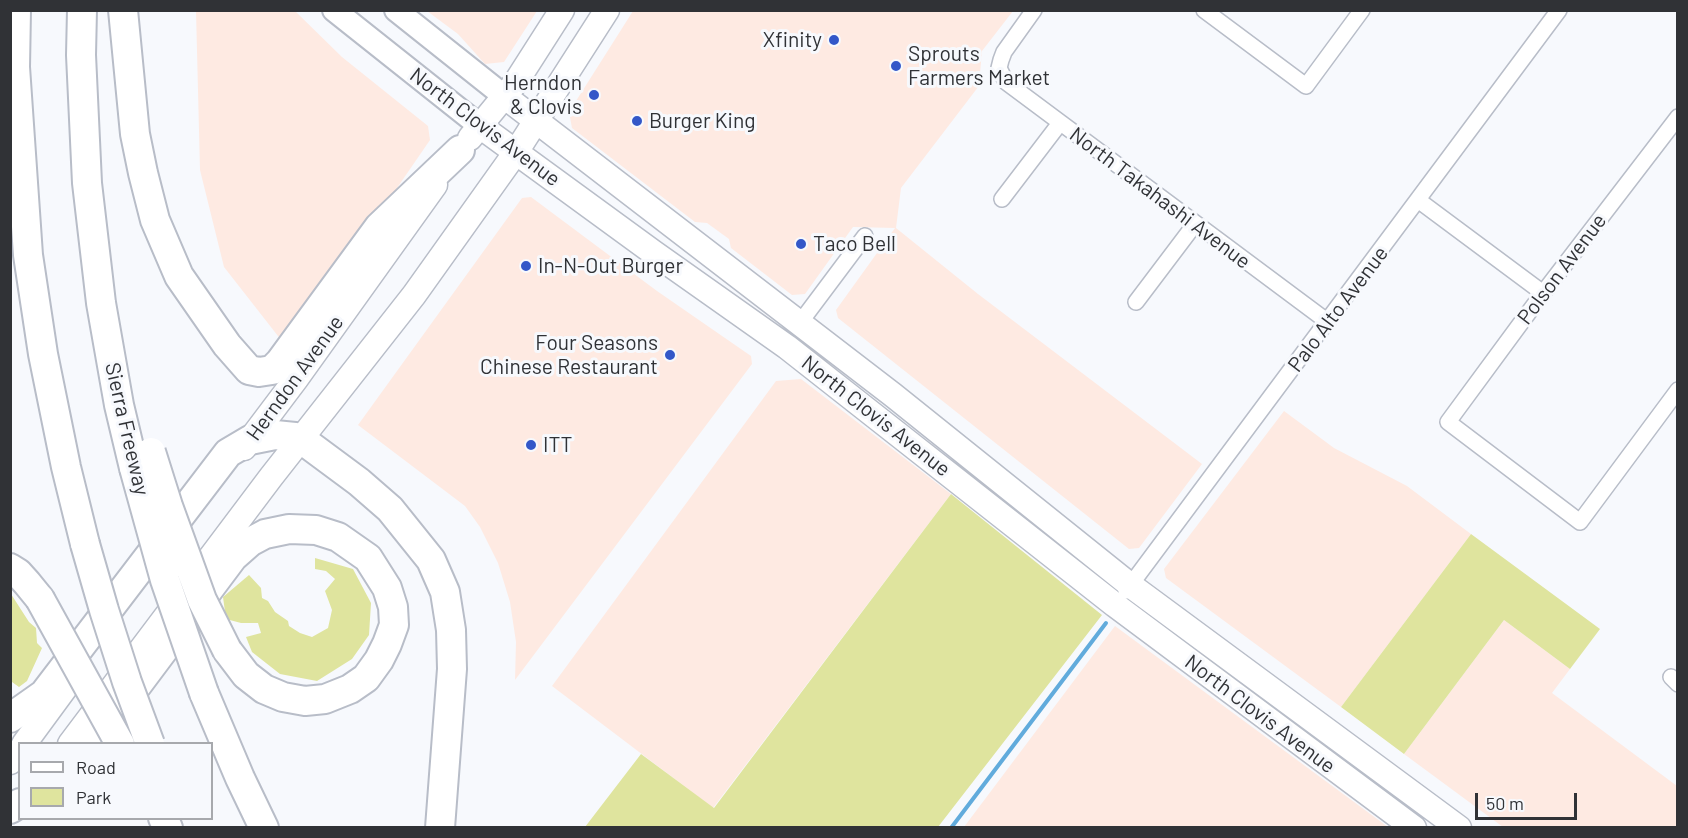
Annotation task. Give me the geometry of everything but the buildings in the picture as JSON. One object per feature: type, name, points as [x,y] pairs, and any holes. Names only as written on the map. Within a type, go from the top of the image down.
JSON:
[{"type":"highway","points":[[16,10],[15,67],[28,255],[43,354],[66,467],[85,544],[127,682],[149,742]]},
{"type":"highway","name":"Sierra Freeway","points":[[82,10],[81,55],[87,183],[102,313],[119,405],[143,460],[165,580],[204,693],[264,828]]},
{"type":"highway","points":[[123,10],[135,134],[155,220],[180,276],[227,345],[249,370],[259,372],[272,370],[280,362],[379,227],[460,150]]},
{"type":"highway","points":[[10,718],[44,694],[228,453],[250,440],[288,435],[301,439],[390,508],[431,560],[445,592],[451,630],[452,669],[440,828]]},
{"type":"highway","points":[[94,742],[202,598],[233,557],[250,542],[264,534],[289,529],[316,530],[338,537],[368,558],[387,588],[393,607],[394,625],[379,660],[366,678],[350,688],[325,699],[305,701],[283,697],[264,689],[246,675],[217,632],[202,598],[195,582],[143,460]]},
{"type":"highway","points":[[10,568],[18,573],[40,599],[119,742]]},
{"type":"main road","name":"North Clovis Avenue","points":[[334,10],[480,126],[787,347],[1115,605],[1413,828]]},
{"type":"main road","name":"North Clovis Avenue","points":[[396,10],[535,122],[893,395],[1130,585],[1459,828]]},
{"type":"main road","name":"Herndon Avenue","points":[[25,742],[296,380],[460,150],[516,82],[562,10]]},
{"type":"main road","name":"Herndon Avenue","points":[[72,742],[301,439],[414,295],[516,152],[607,10]]},
{"type":"main road","points":[[654,253],[715,281],[788,330],[799,324]]},
{"type":"street","name":"North Takahashi Avenue","points":[[1034,10],[1004,52],[999,68],[1006,82],[1328,322]]},
{"type":"street","points":[[1204,10],[1306,86],[1362,10]]},
{"type":"street","name":"Palo Alto Avenue","points":[[1115,605],[1559,10]]},
{"type":"street","name":"Polson Avenue","points":[[1677,117],[1448,422],[1580,522],[1677,390]]},
{"type":"street","points":[[1002,199],[1060,123]]},
{"type":"street","points":[[1418,200],[1543,293]]},
{"type":"street","points":[[1136,302],[1195,224]]},
{"type":"street","points":[[799,324],[865,236]]},
{"type":"shaded area","points":[[196,11],[295,11],[342,57],[428,126],[430,140],[285,345],[224,267],[200,170]]},
{"type":"shaded area","points":[[427,11],[537,11],[504,62],[485,64],[458,34]]},
{"type":"shaded area","points":[[633,11],[1013,11],[982,51],[980,73],[985,78],[901,188],[896,228],[978,294],[1202,464],[1139,548],[1129,549],[838,318],[836,310],[895,228],[853,227],[805,294],[792,295],[731,248],[729,239],[707,223],[695,222],[572,128],[569,112]]},
{"type":"shaded area","points":[[531,197],[657,291],[751,356],[752,364],[515,680],[516,642],[510,602],[498,563],[480,527],[465,506],[358,425],[522,198]]},
{"type":"shaded area","points":[[801,379],[951,494],[713,808],[552,686],[776,381]]},
{"type":"shaded area","points":[[1284,411],[1334,448],[1407,486],[1471,534],[1341,707],[1166,578],[1164,569]]},
{"type":"shaded area","points":[[1504,620],[1570,669],[1552,693],[1677,786],[1677,827],[1503,827],[1404,754]]},
{"type":"shaded area","points":[[1115,626],[1388,827],[964,827]]},
{"type":"green space","points":[[951,494],[1102,615],[938,827],[585,827],[641,754],[714,808]]},
{"type":"green space","points":[[1471,534],[1600,629],[1570,669],[1504,620],[1404,754],[1341,707]]},
{"type":"green space","points":[[315,558],[353,569],[371,603],[369,635],[352,659],[317,681],[280,674],[252,652],[246,637],[261,633],[258,623],[241,623],[226,619],[223,597],[249,575],[261,588],[262,598],[268,601],[275,612],[288,621],[289,626],[312,637],[328,628],[332,610],[325,591],[335,579],[326,571],[315,569]]},
{"type":"green space","points":[[11,594],[29,622],[36,628],[37,643],[42,648],[27,681],[19,687],[12,682]]},
{"type":"waterway","points":[[951,828],[1106,623]]},
{"type":"place","name":"Xfinity","points":[[834,40]]},
{"type":"place","name":"Sprouts Farmers Market","points":[[896,66]]},
{"type":"place","name":"Herndon & Clovis","points":[[594,95]]},
{"type":"place","name":"Burger King","points":[[637,121]]},
{"type":"place","name":"Taco Bell","points":[[801,244]]},
{"type":"place","name":"In-N-Out Burger","points":[[526,266]]},
{"type":"place","name":"Four Seasons Chinese Restaurant","points":[[670,355]]},
{"type":"place","name":"ITT","points":[[531,445]]}]
